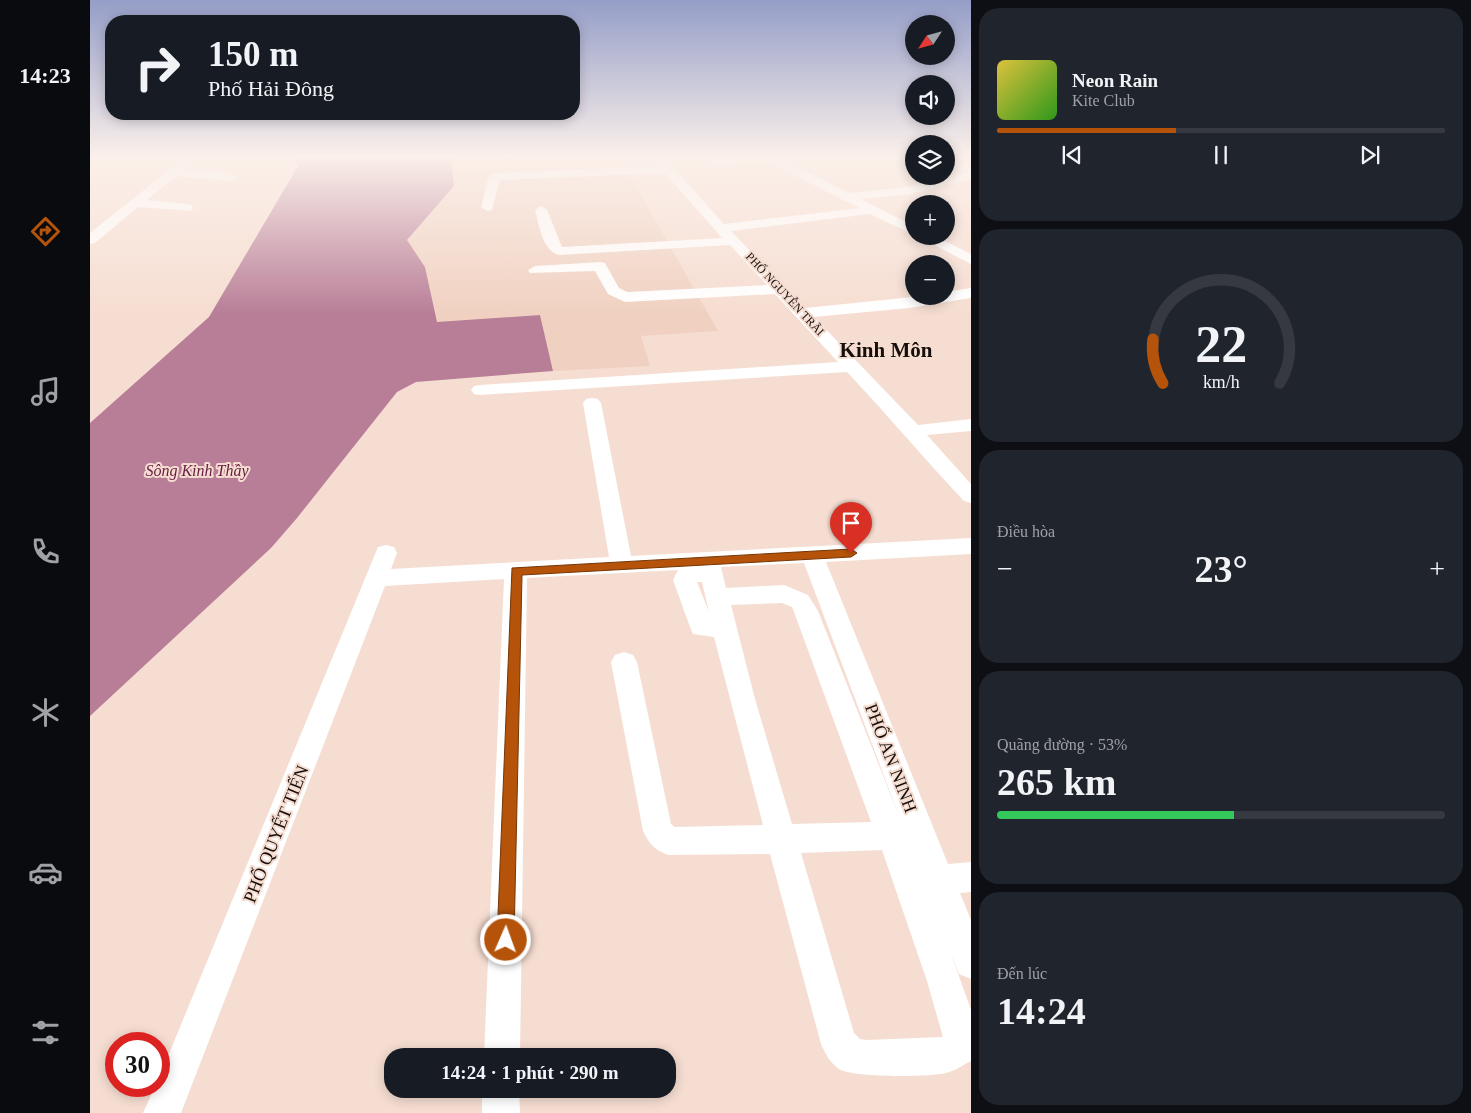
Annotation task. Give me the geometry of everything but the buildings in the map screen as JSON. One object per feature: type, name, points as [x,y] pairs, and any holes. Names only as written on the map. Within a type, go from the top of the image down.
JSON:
[{"type":"street","points":[[90,240],[127,210]]},
{"type":"street","points":[[541,210],[554,247],[559,251],[735,241]]},
{"type":"street","name":"PHỐ NGUYỄN TRÃI","points":[[706,210],[967,488]]},
{"type":"street","points":[[722,228],[870,210],[905,227]]},
{"type":"street","points":[[942,245],[971,260]]},
{"type":"street","points":[[535,270],[600,266],[613,290],[625,297],[780,289]]},
{"type":"street","points":[[804,313],[909,303],[971,293]]},
{"type":"street","points":[[480,390],[852,366]]},
{"type":"street","points":[[592,403],[622,566]]},
{"type":"street","points":[[914,431],[971,425]]},
{"type":"street","points":[[724,628],[702,627],[685,580],[687,575],[712,577],[812,555],[971,546]]},
{"type":"street","name":"PHỐ AN NINH","points":[[812,555],[907,836],[939,880],[971,962]]},
{"type":"street","name":"PHỐ QUYẾT TIẾN","points":[[162,1113],[186,1059],[382,566],[516,571]]},
{"type":"street","points":[[502,1048],[516,571],[622,566],[712,577],[784,594],[800,601],[806,610],[907,836],[932,943],[962,1035],[959,1048],[946,1055],[866,1058],[851,1056],[839,1044],[780,840],[712,577]]},
{"type":"street","points":[[624,662],[658,832],[668,841],[907,836]]},
{"type":"street","points":[[939,880],[971,877]]},
{"type":"street","points":[[500,1113],[501,1098]]},
{"type":"shaded area","points":[[433,210],[649,210],[718,331],[641,336],[650,366],[553,371],[540,315],[437,323],[425,267],[407,240]]},
{"type":"water","name":"Sông Kinh Thầy","points":[[272,210],[433,210],[407,240],[425,267],[437,322],[540,315],[553,371],[416,382],[397,392],[271,548],[90,716],[90,423],[209,317]]},
{"type":"district","name":"Kinh Môn","points":[[886,350]]},
{"type":"route","points":[[506,940],[516,571],[851,553]]}]
